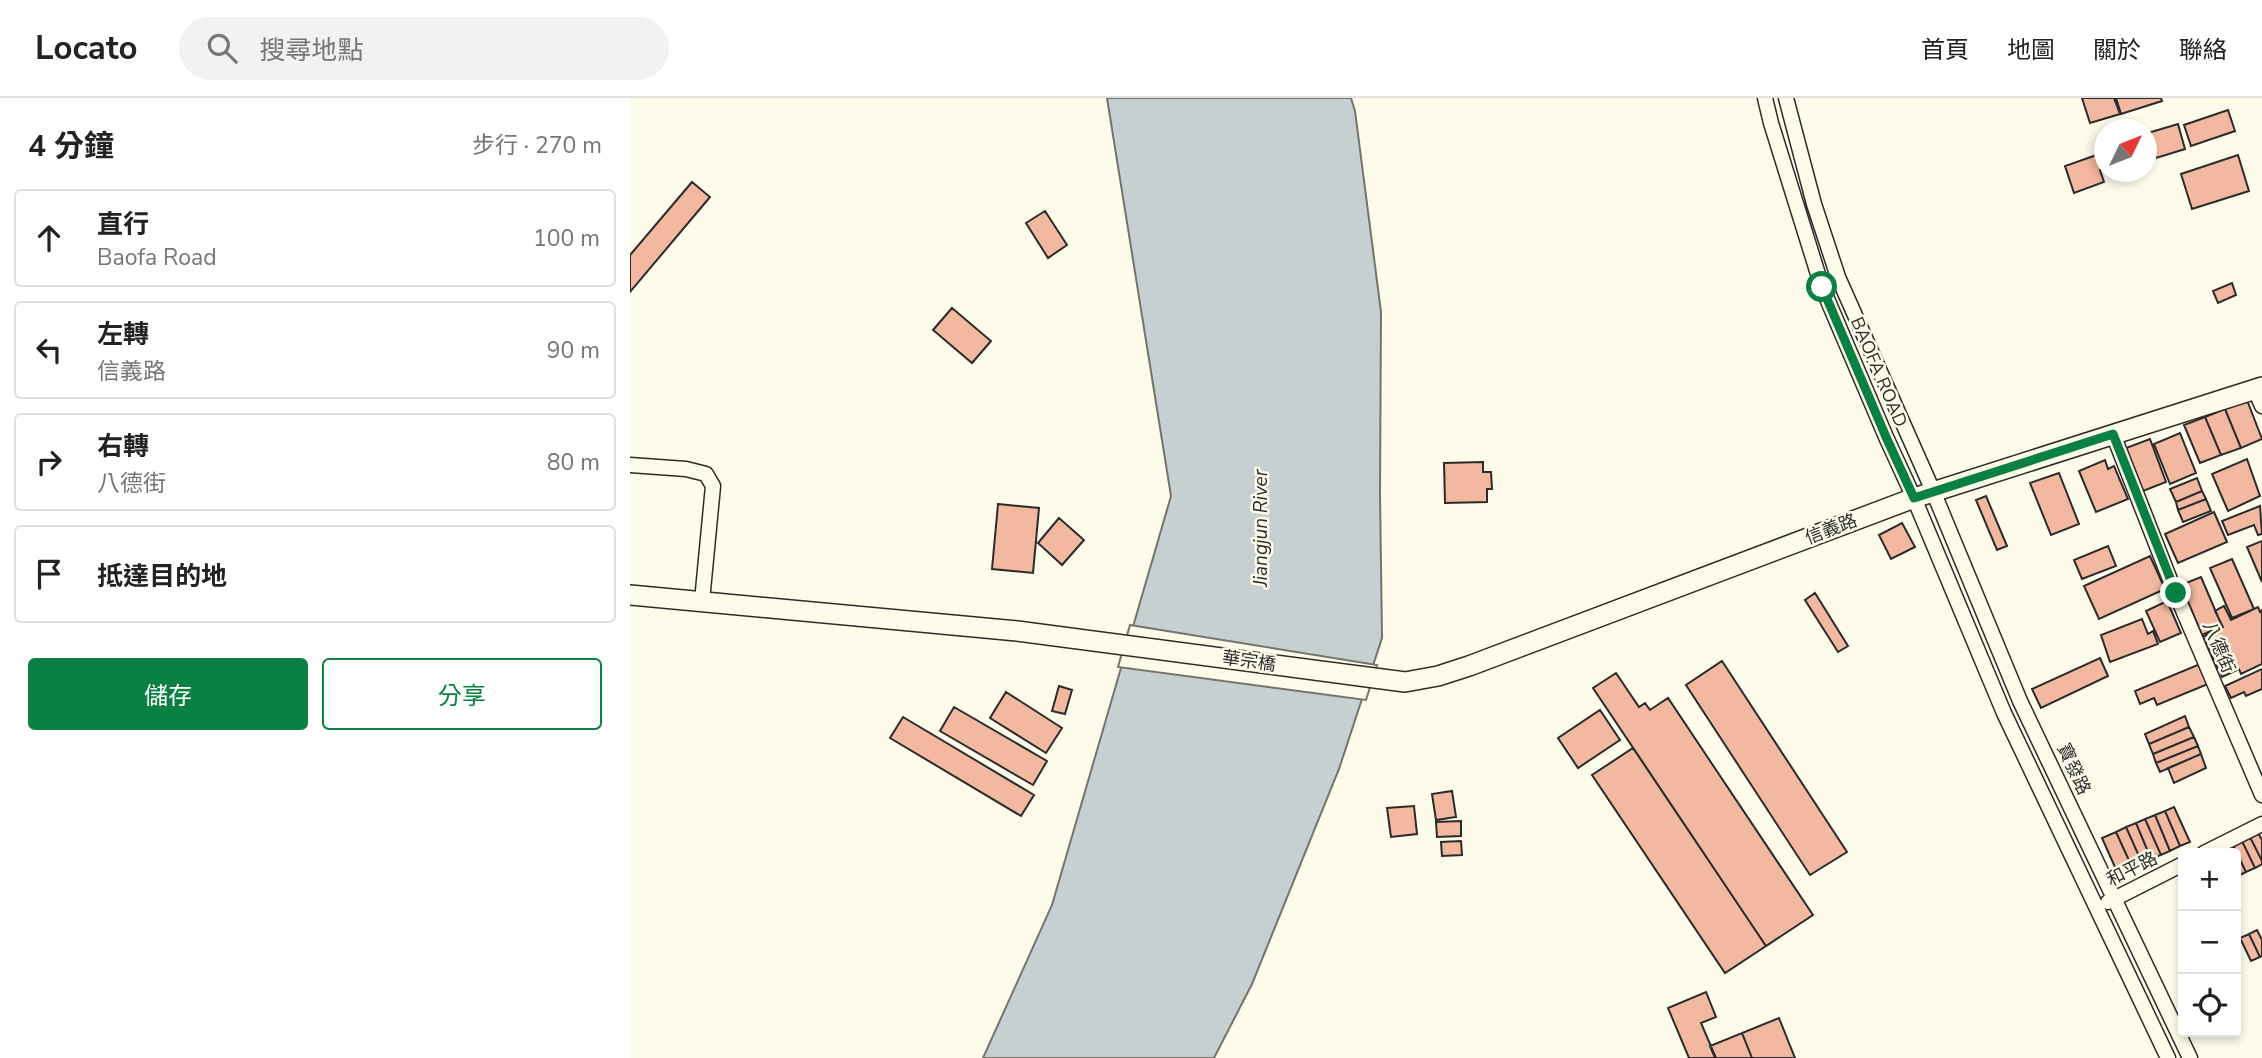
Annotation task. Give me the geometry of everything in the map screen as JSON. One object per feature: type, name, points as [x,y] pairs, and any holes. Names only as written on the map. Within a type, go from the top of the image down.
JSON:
[{"type":"street","name":"BAOFA ROAD","points":[[1765,98],[1770,123],[1822,287],[1914,498]]},
{"type":"street","name":"BAOFA ROAD","points":[[1786,98],[1814,204],[1839,277],[1933,491]]},
{"type":"street","name":"信義路","points":[[1405,682],[1438,676],[1469,666],[1933,491],[2113,434],[2260,394]]},
{"type":"street","name":"八德街","points":[[2113,434],[2171,582],[2262,795]]},
{"type":"street","points":[[630,465],[706,474],[713,486],[702,601]]},
{"type":"street","name":"寶發路","points":[[1933,491],[2020,701],[2190,1058]]},
{"type":"street","points":[[1914,498],[2004,713],[2168,1058]]},
{"type":"street","name":"華宗橋","points":[[630,595],[1093,640],[1405,682]]},
{"type":"street","points":[[2214,848],[2262,824]]},
{"type":"street","name":"和平路","points":[[2097,908],[2178,867]]},
{"type":"water","name":"Jiangjun River","points":[[1107,98],[1351,98],[1355,111],[1381,312],[1382,638],[1339,769],[1252,984],[1214,1058],[983,1058],[1052,905],[1171,496]]},
{"type":"pier","points":[[1130,625],[1377,665],[1366,700],[1118,667]]},
{"type":"building","points":[[2082,98],[2114,98],[2120,114],[2094,119],[2090,123]]},
{"type":"building","points":[[2116,98],[2161,98],[2162,101],[2121,114]]},
{"type":"building","points":[[2228,110],[2235,131],[2191,146],[2184,125]]},
{"type":"building","points":[[2178,124],[2185,149],[2157,158],[2157,130]]},
{"type":"building","points":[[2238,155],[2249,191],[2192,209],[2181,174]]},
{"type":"building","points":[[2094,156],[2094,182],[2104,182],[2074,193],[2065,166]]},
{"type":"building","points":[[692,182],[710,197],[630,292],[630,255]]},
{"type":"building","points":[[1045,211],[1067,245],[1048,258],[1026,223]]},
{"type":"building","points":[[2232,283],[2236,295],[2218,303],[2213,291]]},
{"type":"building","points":[[952,308],[991,341],[972,363],[933,330]]},
{"type":"building","points":[[2247,400],[2262,439],[2241,448],[2225,409]]},
{"type":"building","points":[[2225,409],[2241,448],[2221,455],[2205,417]]},
{"type":"building","points":[[2205,417],[2221,455],[2200,463],[2184,425]]},
{"type":"building","points":[[2180,433],[2196,473],[2170,484],[2154,444]]},
{"type":"building","points":[[2150,439],[2166,482],[2143,491],[2126,448]]},
{"type":"building","points":[[2247,459],[2260,496],[2228,511],[2212,474]]},
{"type":"building","points":[[2105,460],[2108,469],[2114,466],[2128,499],[2096,512],[2079,471]]},
{"type":"building","points":[[1483,462],[1483,472],[1491,472],[1492,489],[1487,489],[1487,502],[1445,503],[1444,463]]},
{"type":"building","points":[[2059,473],[2079,524],[2051,535],[2030,483]]},
{"type":"building","points":[[2197,478],[2202,491],[2176,502],[2170,489]]},
{"type":"building","points":[[2202,491],[2206,499],[2178,510],[2176,502]]},
{"type":"building","points":[[1986,496],[2007,546],[1997,550],[1976,500]]},
{"type":"building","points":[[2206,499],[2211,511],[2183,522],[2178,510]]},
{"type":"building","points":[[998,504],[1039,508],[1033,573],[992,569]]},
{"type":"building","points":[[2260,506],[2262,534],[2258,535],[2254,525],[2228,535],[2222,521]]},
{"type":"building","points":[[2214,512],[2227,542],[2178,563],[2165,534]]},
{"type":"building","points":[[1059,518],[1084,540],[1062,565],[1038,543]]},
{"type":"building","points":[[1902,523],[1915,547],[1891,559],[1879,535]]},
{"type":"building","points":[[2262,541],[2262,582],[2247,547]]},
{"type":"building","points":[[2108,546],[2116,566],[2082,579],[2074,560]]},
{"type":"building","points":[[2150,556],[2165,589],[2099,619],[2084,586]]},
{"type":"building","points":[[2232,559],[2254,609],[2232,618],[2210,568]]},
{"type":"building","points":[[2201,577],[2222,626],[2202,635],[2181,585]]},
{"type":"building","points":[[1815,593],[1848,646],[1838,652],[1805,600]]},
{"type":"building","points":[[2167,601],[2181,633],[2160,642],[2146,611]]},
{"type":"building","points":[[2224,606],[2231,620],[2258,607],[2260,612],[2262,610],[2262,664],[2241,674],[2239,669],[2222,677],[2203,637],[2223,627],[2215,611]]},
{"type":"building","points":[[2142,619],[2148,634],[2153,631],[2158,644],[2110,662],[2101,635]]},
{"type":"building","points":[[2100,658],[2108,676],[2041,708],[2032,689]]},
{"type":"building","points":[[1722,661],[1847,852],[1810,875],[1686,685]]},
{"type":"building","points":[[2200,664],[2208,684],[2157,705],[2154,698],[2140,704],[2135,691]]},
{"type":"building","points":[[2262,669],[2262,689],[2246,696],[2244,692],[2231,698],[2225,686]]},
{"type":"building","points":[[1616,673],[1639,707],[1645,703],[1650,710],[1668,698],[1813,915],[1766,946],[1593,688]]},
{"type":"building","points":[[1059,686],[1072,690],[1065,714],[1052,711]]},
{"type":"building","points":[[1006,692],[1062,728],[1046,753],[990,718]]},
{"type":"building","points":[[954,707],[1047,761],[1033,785],[940,731]]},
{"type":"building","points":[[1600,710],[1620,740],[1578,768],[1558,738]]},
{"type":"building","points":[[2185,716],[2189,727],[2149,744],[2145,734]]},
{"type":"building","points":[[903,717],[1034,795],[1021,816],[890,738]]},
{"type":"building","points":[[2189,727],[2194,737],[2153,754],[2149,744]]},
{"type":"building","points":[[2194,737],[2198,746],[2156,763],[2153,754]]},
{"type":"building","points":[[2198,746],[2201,754],[2160,772],[2156,763]]},
{"type":"building","points":[[1633,748],[1766,946],[1725,973],[1592,775]]},
{"type":"building","points":[[2201,754],[2206,768],[2174,783],[2168,768]]},
{"type":"building","points":[[1452,791],[1456,817],[1436,820],[1432,794]]},
{"type":"building","points":[[1414,806],[1417,834],[1391,837],[1387,808]]},
{"type":"building","points":[[2174,807],[2190,842],[2180,846],[2165,811]]},
{"type":"building","points":[[2165,811],[2180,846],[2170,851],[2155,815]]},
{"type":"building","points":[[2155,815],[2170,851],[2161,855],[2145,819]]},
{"type":"building","points":[[2145,819],[2161,855],[2151,859],[2136,823]]},
{"type":"building","points":[[1461,821],[1461,836],[1437,837],[1436,822]]},
{"type":"building","points":[[2136,823],[2151,859],[2142,863],[2126,827]]},
{"type":"building","points":[[2126,827],[2142,863],[2132,867],[2116,832]]},
{"type":"building","points":[[2257,831],[2262,840],[2262,861],[2249,835]]},
{"type":"building","points":[[2116,832],[2132,867],[2118,874],[2102,838]]},
{"type":"building","points":[[2249,835],[2262,861],[2262,864],[2255,868],[2241,839]]},
{"type":"building","points":[[2241,839],[2255,868],[2246,872],[2241,862],[2241,848],[2234,848],[2232,843]]},
{"type":"building","points":[[1461,841],[1462,855],[1442,856],[1441,842]]},
{"type":"building","points":[[2241,862],[2246,872],[2241,874]]},
{"type":"building","points":[[2257,930],[2262,940],[2260,957],[2249,934]]},
{"type":"building","points":[[2249,934],[2260,957],[2251,961],[2241,938]]},
{"type":"building","points":[[1706,992],[1716,1017],[1701,1023],[1716,1058],[1689,1058],[1668,1008]]},
{"type":"building","points":[[1779,1018],[1795,1058],[1752,1058],[1742,1033]]},
{"type":"building","points":[[1742,1033],[1752,1058],[1715,1058],[1710,1046]]},
{"type":"route","points":[[1822,287],[1914,498],[2113,434],[2176,593]]}]
